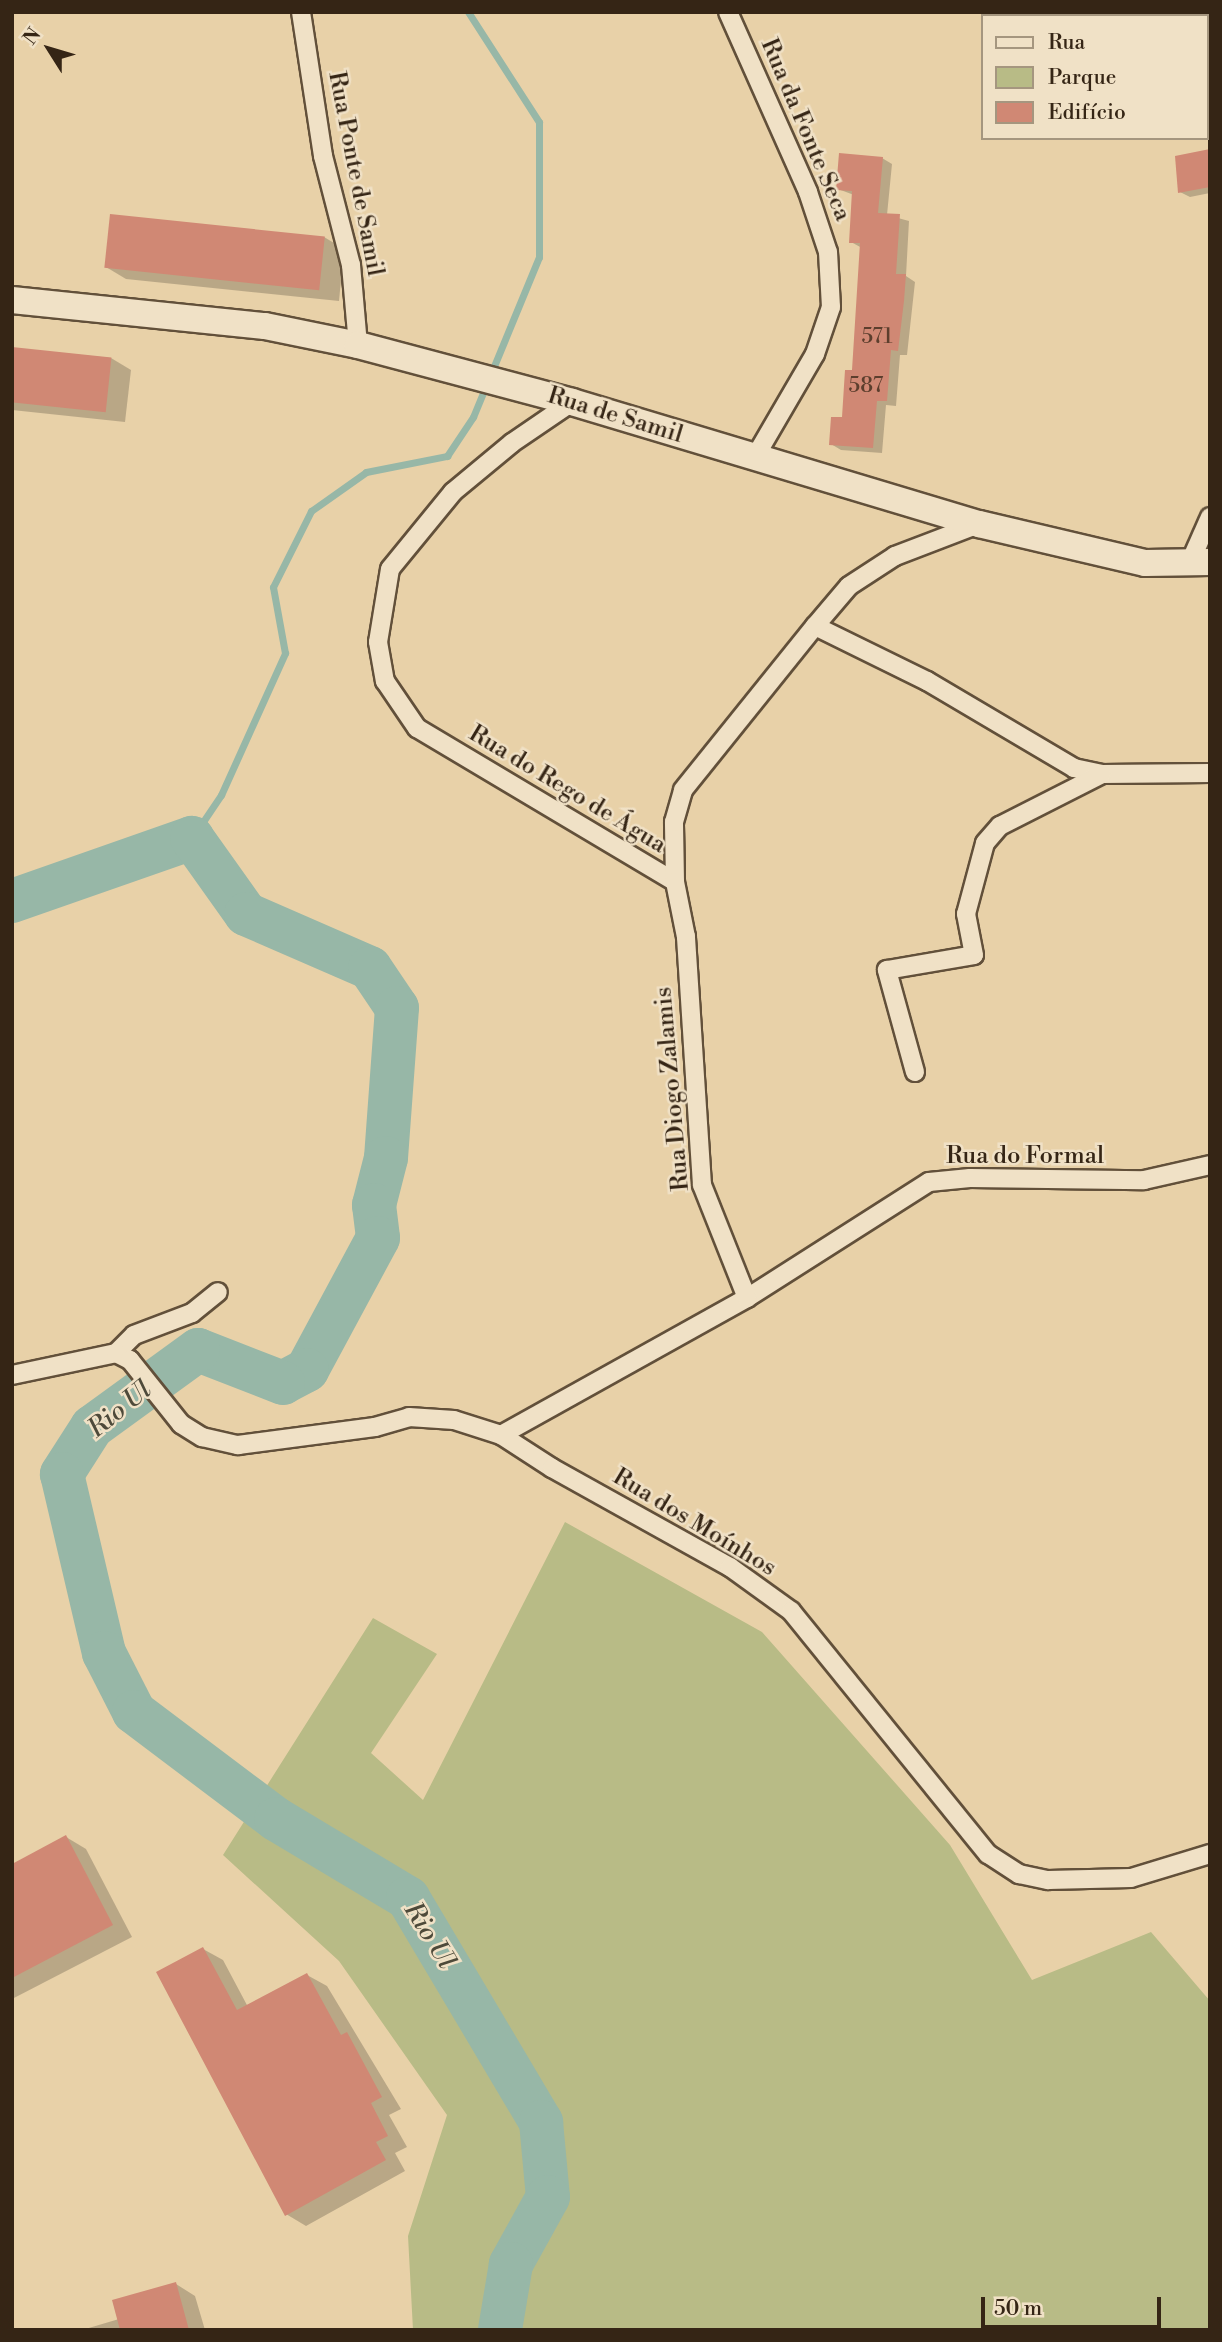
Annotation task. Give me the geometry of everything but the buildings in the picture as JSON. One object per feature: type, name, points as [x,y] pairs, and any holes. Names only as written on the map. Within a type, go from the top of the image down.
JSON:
[{"type":"street","name":"Rua Ponte de Samil","points":[[301,12],[323,156],[351,265],[358,345]]},
{"type":"street","name":"Rua da Fonte Seca","points":[[728,12],[808,191],[828,252],[830,279],[831,307],[815,354],[754,458]]},
{"type":"street","name":"Rua de Samil","points":[[12,300],[265,326],[358,345],[457,374],[572,401],[979,524],[1145,563],[1200,561]]},
{"type":"street","name":"Rua do Rego de Água","points":[[572,401],[512,443],[453,492],[390,569],[378,642],[385,681],[417,728],[675,881]]},
{"type":"street","points":[[1200,561],[1210,517]]},
{"type":"street","name":"Rua do Rego de Água","points":[[675,881],[674,821],[683,790],[849,586],[895,556],[979,524]]},
{"type":"street","points":[[815,626],[927,681],[1074,768],[1102,774],[1210,773]]},
{"type":"street","points":[[915,1072],[887,970],[974,955],[966,914],[985,843],[1000,826],[1102,774]]},
{"type":"street","name":"Rua Diogo Zalamis","points":[[675,881],[687,937],[702,1185],[747,1298]]},
{"type":"street","name":"Rua do Formal","points":[[747,1298],[929,1182],[970,1178],[1144,1180],[1210,1166]]},
{"type":"street","points":[[12,1375],[116,1353],[134,1335],[192,1313],[218,1292]]},
{"type":"street","points":[[502,1435],[747,1298]]},
{"type":"street","name":"Rua dos Moínhos","points":[[116,1353],[137,1370],[163,1406],[202,1437],[239,1445],[375,1427],[409,1417],[454,1420],[502,1435],[552,1468],[730,1567],[791,1611],[988,1854],[1019,1874],[1048,1880],[1131,1878],[1210,1854]]},
{"type":"green space","points":[[565,1522],[762,1632],[950,1845],[1032,1980],[1151,1932],[1210,2001],[1210,2330],[413,2330],[408,2236],[447,2115],[339,1961],[223,1855],[373,1618],[437,1654],[371,1753],[423,1800]]},
{"type":"waterway","points":[[192,838],[221,795],[285,653],[273,587],[311,511],[366,472],[447,456],[473,417],[539,257],[539,122],[468,12]]},
{"type":"waterway","name":"Rio Ul","points":[[12,901],[192,838],[246,914],[370,968],[397,1008],[386,1158],[374,1205],[378,1238],[307,1370],[283,1383],[198,1350],[92,1427],[62,1474],[104,1653],[134,1712],[276,1819],[408,1898],[541,2122],[548,2197],[511,2264],[500,2330]]}]
